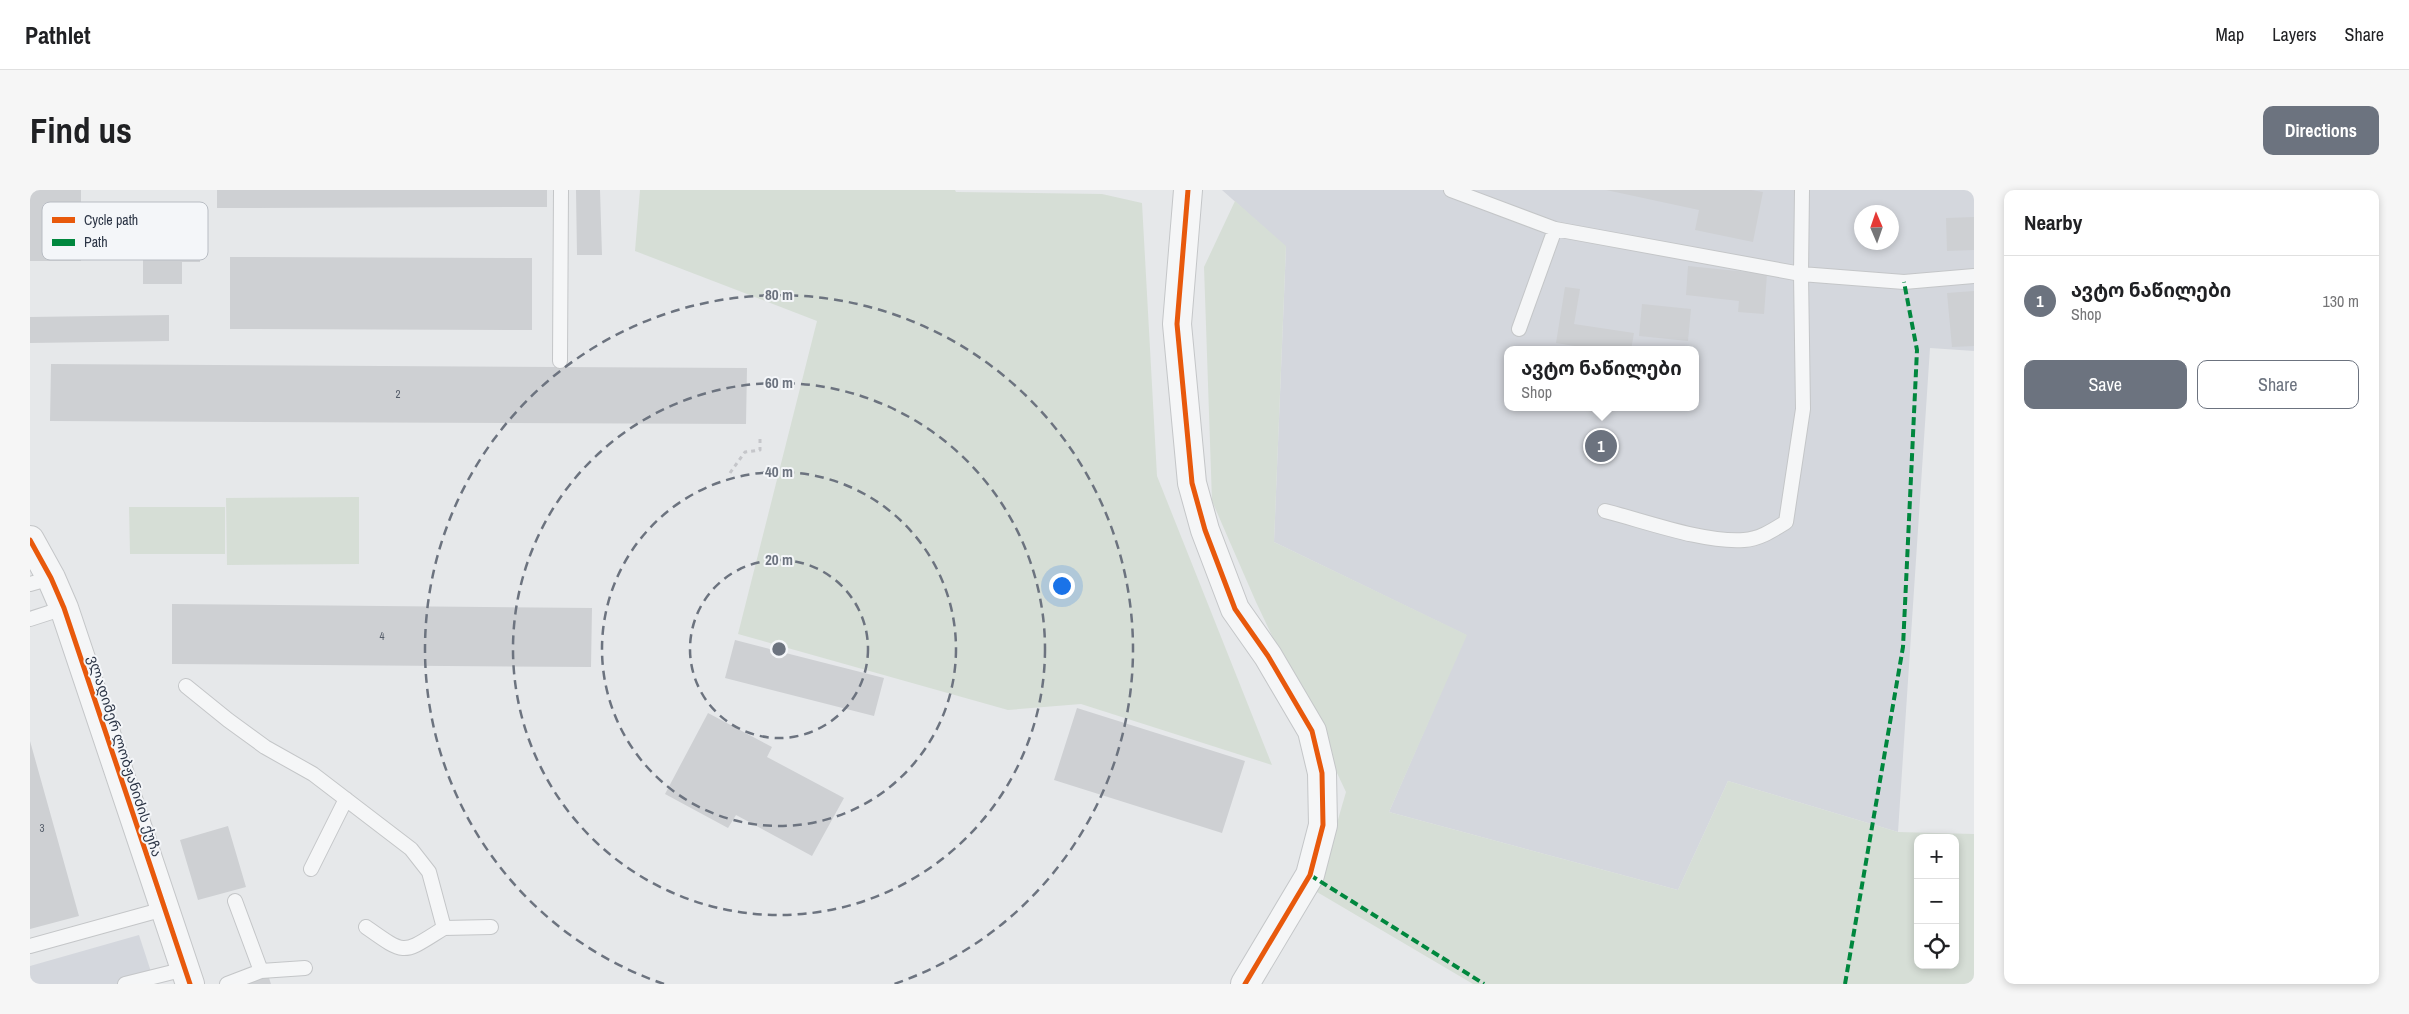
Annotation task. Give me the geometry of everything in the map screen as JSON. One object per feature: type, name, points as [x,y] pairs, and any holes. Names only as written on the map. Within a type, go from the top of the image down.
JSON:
[{"type":"street","points":[[1188,190],[1176,324],[1192,483],[1205,530],[1234,609],[1268,656],[1312,731],[1322,773],[1323,825],[1310,875],[1245,984]]},
{"type":"street","name":"ვლადიმერ ლობჟანიძის ქუჩა","points":[[30,540],[40,581],[64,608],[188,976]]},
{"type":"lane","points":[[560,361],[561,190]]},
{"type":"lane","points":[[1451,190],[1555,229],[1801,274],[1904,282],[1974,276]]},
{"type":"lane","points":[[1605,511],[1698,536],[1744,540],[1767,534],[1786,522],[1803,409],[1802,190]]},
{"type":"lane","points":[[1519,329],[1555,229]]},
{"type":"lane","points":[[30,619],[64,608]]},
{"type":"lane","points":[[186,686],[266,747],[313,774],[411,849],[429,872],[444,928]]},
{"type":"lane","points":[[311,869],[346,799]]},
{"type":"lane","points":[[235,901],[262,971]]},
{"type":"lane","points":[[30,946],[164,909]]},
{"type":"lane","points":[[366,927],[395,947],[403,949],[413,947],[444,928],[491,927]]},
{"type":"lane","points":[[227,984],[262,971],[304,968]]},
{"type":"lane","points":[[126,984],[188,976]]},
{"type":"path","points":[[730,473],[745,452],[760,450],[760,436]]},
{"type":"shaded area","points":[[640,190],[955,190],[956,192],[1102,194],[1142,203],[1157,476],[1272,765],[1081,704],[1008,710],[738,634],[817,321],[635,251]]},
{"type":"shaded area","points":[[1222,190],[1974,190],[1974,351],[1930,348],[1898,832],[1728,781],[1678,890],[1389,812],[1466,635],[1274,542],[1286,247]]},
{"type":"shaded area","points":[[1235,201],[1286,246],[1274,542],[1467,635],[1389,812],[1678,890],[1728,781],[1898,832],[1974,834],[1974,984],[1473,984],[1317,892],[1346,792],[1256,602],[1212,501],[1204,267]]},
{"type":"shaded area","points":[[359,497],[359,564],[227,565],[226,498]]},
{"type":"shaded area","points":[[129,507],[225,507],[225,554],[130,554]]},
{"type":"shaded area","points":[[139,935],[155,984],[30,984],[30,966]]},
{"type":"building","points":[[30,190],[81,190],[81,202],[42,202],[42,260],[81,261],[30,261]]},
{"type":"building","points":[[217,190],[547,190],[547,207],[217,208]]},
{"type":"building","points":[[576,190],[600,190],[602,255],[577,255]]},
{"type":"building","points":[[1606,190],[1751,190],[1763,192],[1753,242],[1695,230],[1699,210]]},
{"type":"building","points":[[1974,217],[1974,250],[1947,251],[1946,218]]},
{"type":"building","points":[[230,257],[532,258],[532,330],[230,329]]},
{"type":"building","points":[[143,260],[200,260],[200,262],[182,262],[182,284],[143,284]]},
{"type":"building","points":[[1688,266],[1767,274],[1764,314],[1738,312],[1739,301],[1686,295]]},
{"type":"building","points":[[1565,287],[1580,289],[1574,324],[1634,333],[1632,346],[1575,346],[1556,343]]},
{"type":"building","points":[[1974,291],[1974,346],[1952,347],[1947,293]]},
{"type":"building","points":[[1642,304],[1691,309],[1688,341],[1639,336]]},
{"type":"building","points":[[169,315],[169,341],[30,343],[30,317]]},
{"type":"building","points":[[51,364],[747,368],[746,424],[50,421]]},
{"type":"building","points":[[172,604],[592,608],[591,667],[172,664]]},
{"type":"building","points":[[735,640],[884,678],[874,716],[725,678]]},
{"type":"building","points":[[1077,708],[1245,761],[1222,833],[1054,780]]},
{"type":"building","points":[[708,713],[772,747],[767,757],[844,798],[812,856],[736,815],[728,828],[665,794]]},
{"type":"building","points":[[30,741],[79,916],[30,929]]},
{"type":"building","points":[[228,826],[246,887],[198,900],[180,840]]},
{"type":"building","points":[[268,975],[271,984],[242,984]]},
{"type":"marked path","points":[[1845,984],[1903,647],[1917,350],[1904,282]]},
{"type":"marked path","points":[[1310,875],[1484,984]]},
{"type":"cycle path","points":[[1188,190],[1177,324],[1192,483],[1205,530],[1235,609],[1268,656],[1312,731],[1322,773],[1323,825],[1310,875],[1245,984]]},
{"type":"cycle path","points":[[30,540],[51,578],[64,608],[190,984]]},
{"type":"place","name":"ავტო ნაწილები","points":[[1601,446]]}]
